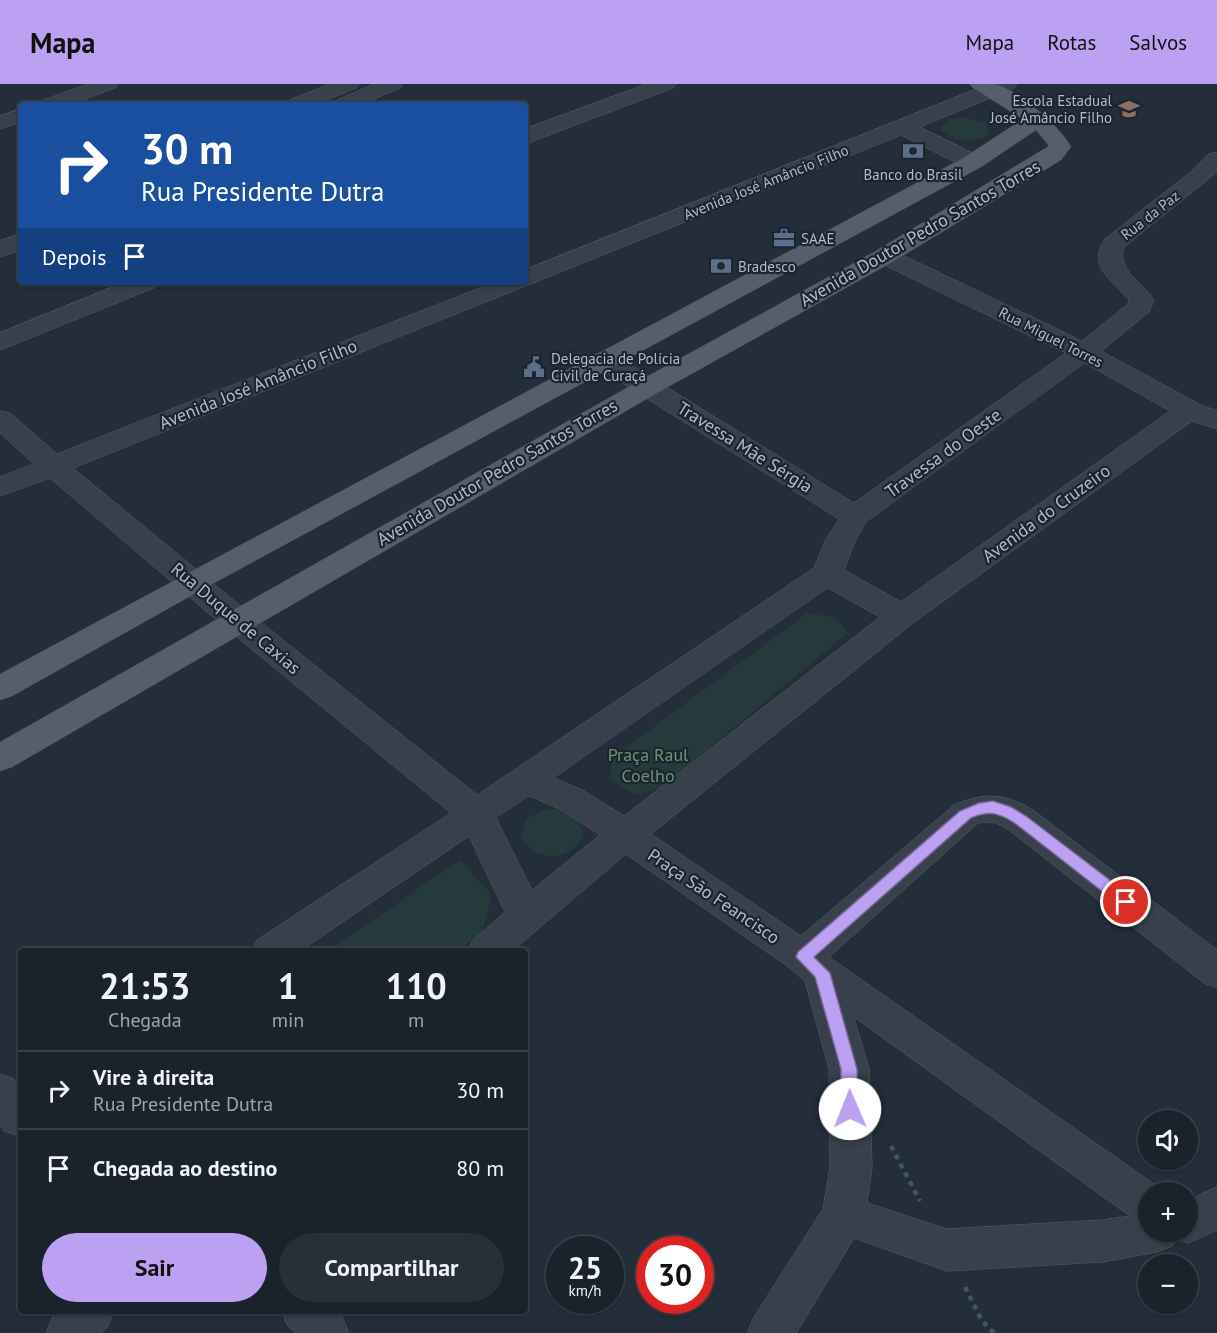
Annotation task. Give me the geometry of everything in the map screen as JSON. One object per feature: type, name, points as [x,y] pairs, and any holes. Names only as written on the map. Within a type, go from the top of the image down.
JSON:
[{"type":"main road","points":[[993,86],[1036,120]]},
{"type":"main road","name":"Avenida Doutor Pedro Santos Torres","points":[[0,688],[192,582],[973,162],[1036,120],[1057,137],[1060,147],[1053,155],[885,256],[648,387],[237,620],[0,758]]},
{"type":"street","points":[[56,84],[82,100],[108,84]]},
{"type":"street","points":[[303,102],[349,84]]},
{"type":"street","points":[[349,102],[393,84]]},
{"type":"street","points":[[528,136],[666,84]]},
{"type":"street","name":"Avenida José Amâncio Filho","points":[[528,278],[903,127],[993,86]]},
{"type":"street","points":[[0,123],[18,116]]},
{"type":"street","points":[[903,127],[973,162]]},
{"type":"street","name":"Rua da Paz","points":[[1084,352],[1140,307],[1142,300],[1138,293],[1114,271],[1108,261],[1108,254],[1113,244],[1200,176],[1217,159]]},
{"type":"street","points":[[0,250],[18,242]]},
{"type":"street","name":"Rua Miguel Torres","points":[[885,256],[1084,352],[1189,410],[1217,421]]},
{"type":"street","points":[[0,342],[140,285]]},
{"type":"street","name":"Avenida José Amâncio Filho","points":[[0,487],[508,285]]},
{"type":"street","name":"Travessa do Oeste","points":[[827,574],[840,541],[855,516],[1084,352]]},
{"type":"street","name":"Travessa Mãe Sérgia","points":[[603,360],[855,516]]},
{"type":"street","name":"Avenida do Cruzeiro","points":[[902,616],[1189,410]]},
{"type":"street","name":"Rua Duque de Caxias","points":[[0,419],[237,620],[476,814]]},
{"type":"street","points":[[275,948],[476,814],[827,574],[902,616],[625,835],[489,948]]},
{"type":"street","name":"Praça São Feancisco","points":[[526,780],[572,800],[625,835],[813,965],[1138,1197]]},
{"type":"street","points":[[770,1333],[843,1215],[851,1168],[849,1069],[813,965],[966,814],[979,808],[993,806],[1006,810],[1216,969]]},
{"type":"street","points":[[476,814],[526,916]]},
{"type":"street","points":[[1198,1217],[1217,1207]]},
{"type":"street","points":[[843,1215],[947,1250],[1102,1241],[1138,1235]]},
{"type":"street","points":[[69,1333],[89,1314]]},
{"type":"street","points":[[307,1314],[326,1333]]},
{"type":"green space","points":[[963,117],[985,123],[990,131],[988,135],[976,140],[962,140],[944,133],[940,128],[949,119]]},
{"type":"green space","name":"Praça Raul Coelho","points":[[807,613],[837,618],[848,633],[661,788],[634,795],[610,779],[612,758]]},
{"type":"green space","points":[[543,810],[564,810],[579,820],[583,834],[578,844],[571,850],[552,856],[543,855],[526,844],[521,835],[526,819]]},
{"type":"green space","points":[[460,860],[492,895],[483,930],[462,948],[332,948]]},
{"type":"place","name":"Escola Estadual José Amâncio Filho","points":[[1129,109]]},
{"type":"place","name":"Banco do Brasil","points":[[913,151]]},
{"type":"place","name":"SAAE","points":[[784,238]]},
{"type":"place","name":"Bradesco","points":[[721,266]]},
{"type":"place","name":"Delegacia de Polícia Civil de Curaçá","points":[[534,367]]},
{"type":"route","points":[[850,1109],[849,1069],[822,973],[803,957],[966,814],[979,808],[993,806],[1006,810],[1126,902]]}]
